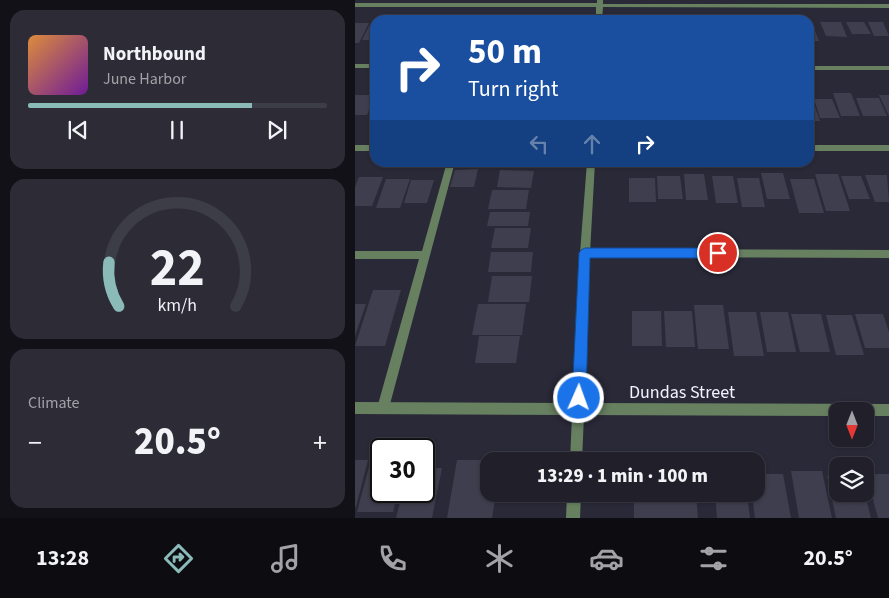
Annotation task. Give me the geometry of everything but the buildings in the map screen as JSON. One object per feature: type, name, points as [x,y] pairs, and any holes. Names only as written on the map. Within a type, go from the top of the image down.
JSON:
[{"type":"street","points":[[355,5],[600,3],[889,6]]},
{"type":"street","points":[[355,66],[370,66]]},
{"type":"street","points":[[814,68],[889,68]]},
{"type":"street","points":[[355,148],[370,148]]},
{"type":"street","points":[[814,148],[889,148]]},
{"type":"street","points":[[383,408],[450,167]]},
{"type":"street","points":[[576,452],[591,167]]},
{"type":"street","points":[[585,253],[889,254]]},
{"type":"street","points":[[355,256],[425,256]]},
{"type":"street","name":"Dundas Street","points":[[355,408],[889,410]]},
{"type":"street","points":[[573,518],[574,502]]},
{"type":"route","points":[[579,398],[585,253],[718,253]]}]
